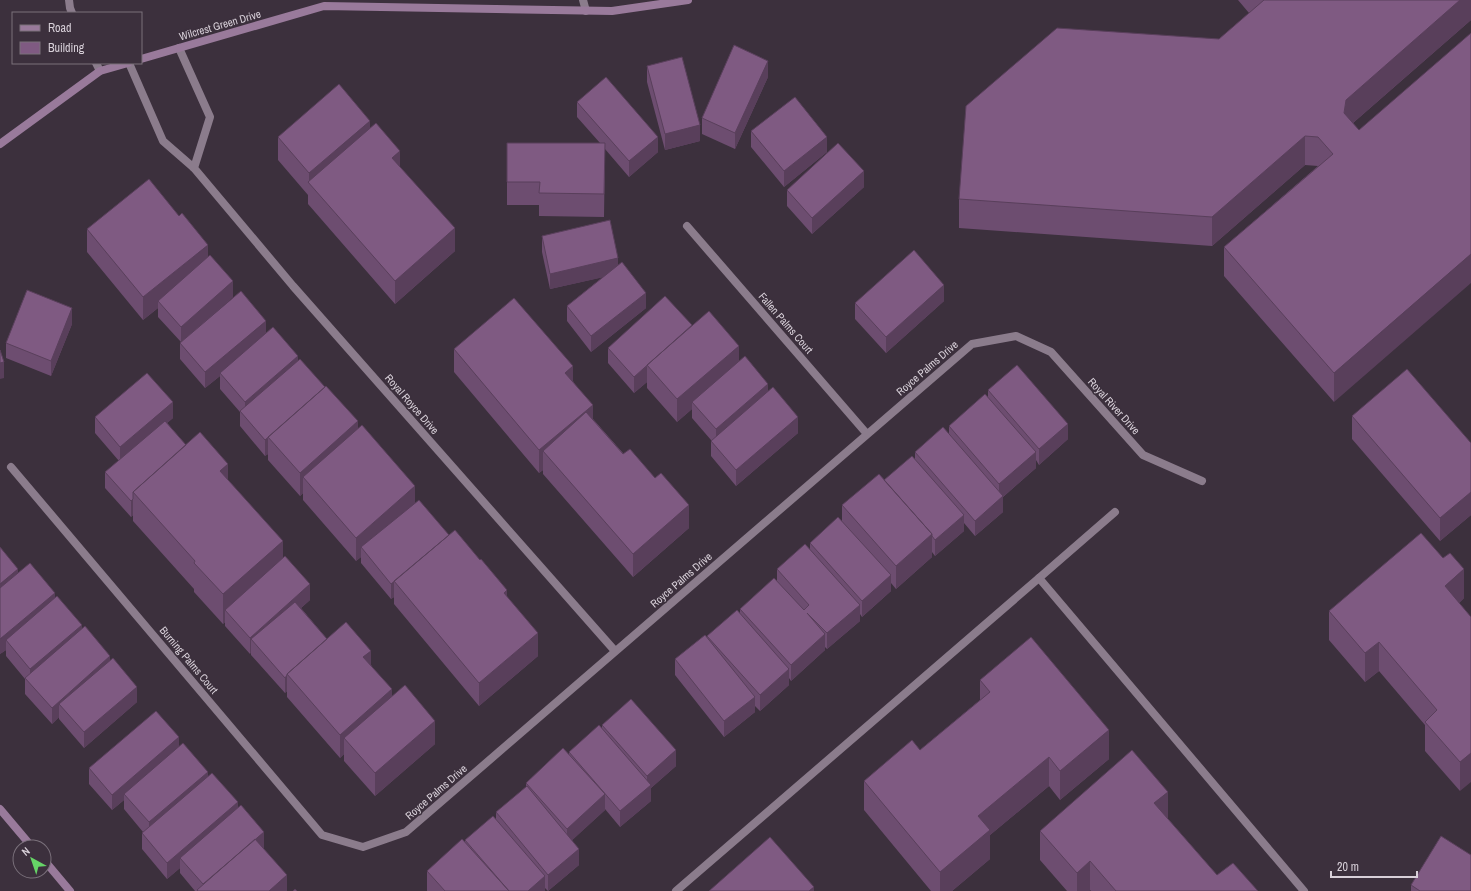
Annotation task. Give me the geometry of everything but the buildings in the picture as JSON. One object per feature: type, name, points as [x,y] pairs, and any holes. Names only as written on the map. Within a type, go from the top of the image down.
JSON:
[{"type":"street","points":[[69,0],[72,12]]},
{"type":"street","points":[[584,0],[586,11]]},
{"type":"street","name":"Wilcrest Green Drive","points":[[142,59],[324,6],[612,12],[688,0]]},
{"type":"street","points":[[179,48],[210,117],[194,168]]},
{"type":"street","points":[[96,64],[100,71]]},
{"type":"street","points":[[0,144],[100,71],[124,64]]},
{"type":"street","name":"Royal Royce Drive","points":[[128,64],[163,141],[194,168],[293,286],[615,652]]},
{"type":"street","name":"Fallen Palms Court","points":[[687,226],[867,434]]},
{"type":"street","name":"Royce Palms Drive","points":[[362,847],[406,832],[972,344],[1016,336]]},
{"type":"street","name":"Royal River Drive","points":[[1016,336],[1051,352],[1143,455],[1202,481]]},
{"type":"street","name":"Burning Palms Court","points":[[11,467],[322,835],[362,847]]},
{"type":"street","points":[[676,891],[1115,512]]},
{"type":"street","points":[[1039,578],[1304,891]]},
{"type":"street","points":[[0,809],[25,839]]},
{"type":"street","points":[[52,870],[70,891]]}]
